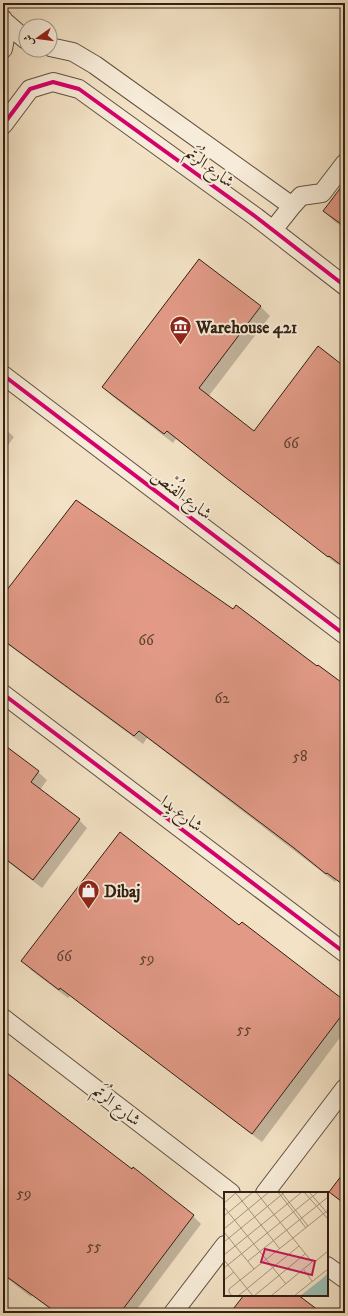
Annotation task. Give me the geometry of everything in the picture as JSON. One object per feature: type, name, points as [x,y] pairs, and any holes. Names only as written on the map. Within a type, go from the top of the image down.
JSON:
[{"type":"street","points":[[3,20],[18,33]]},
{"type":"street","points":[[3,20],[6,33],[3,49]]},
{"type":"street","points":[[3,54],[18,47]]},
{"type":"street","points":[[58,49],[73,52],[95,65],[292,206]]},
{"type":"street","name":"شارع الرُتَم","points":[[3,125],[30,89],[52,82],[79,89],[273,230],[345,286]]},
{"type":"street","points":[[273,230],[301,196],[322,193],[345,164]]},
{"type":"street","name":"شارع الفُنْص","points":[[3,375],[345,635]]},
{"type":"street","name":"شارع يِدا","points":[[3,694],[345,954]]},
{"type":"street","name":"شارع الرُتَم","points":[[3,1018],[230,1192]]},
{"type":"street","points":[[266,1192],[345,1088]]},
{"type":"street","points":[[173,1313],[224,1246]]},
{"type":"street","points":[[328,1267],[345,1280]]},
{"type":"building","points":[[345,182],[345,227],[323,211]]},
{"type":"building","points":[[199,259],[261,306],[199,388],[254,431],[318,346],[345,367],[345,568],[329,556],[328,557],[167,431],[164,434],[102,387]]},
{"type":"building","points":[[76,500],[233,609],[236,605],[317,666],[318,665],[345,685],[345,886],[327,873],[326,874],[294,848],[139,731],[134,736],[3,640],[3,595]]},
{"type":"building","points":[[3,744],[39,771],[31,782],[80,819],[33,880],[3,857]]},
{"type":"building","points":[[120,832],[239,925],[242,922],[345,1001],[345,1011],[252,1134],[60,988],[59,990],[21,961]]},
{"type":"building","points":[[3,1070],[132,1169],[133,1167],[194,1215],[120,1313],[57,1313],[3,1274]]},
{"type":"building","points":[[345,1171],[345,1204],[329,1192]]},
{"type":"building","points":[[243,1296],[299,1296],[322,1313],[230,1313]]},
{"type":"cycle path","points":[[3,125],[30,89],[53,82],[79,89],[256,217],[345,286]]},
{"type":"cycle path","points":[[3,375],[345,635]]},
{"type":"cycle path","points":[[3,694],[345,953]]},
{"type":"place","name":"Warehouse 421","points":[[181,346]]},
{"type":"place","name":"Dibaj","points":[[89,910]]}]
